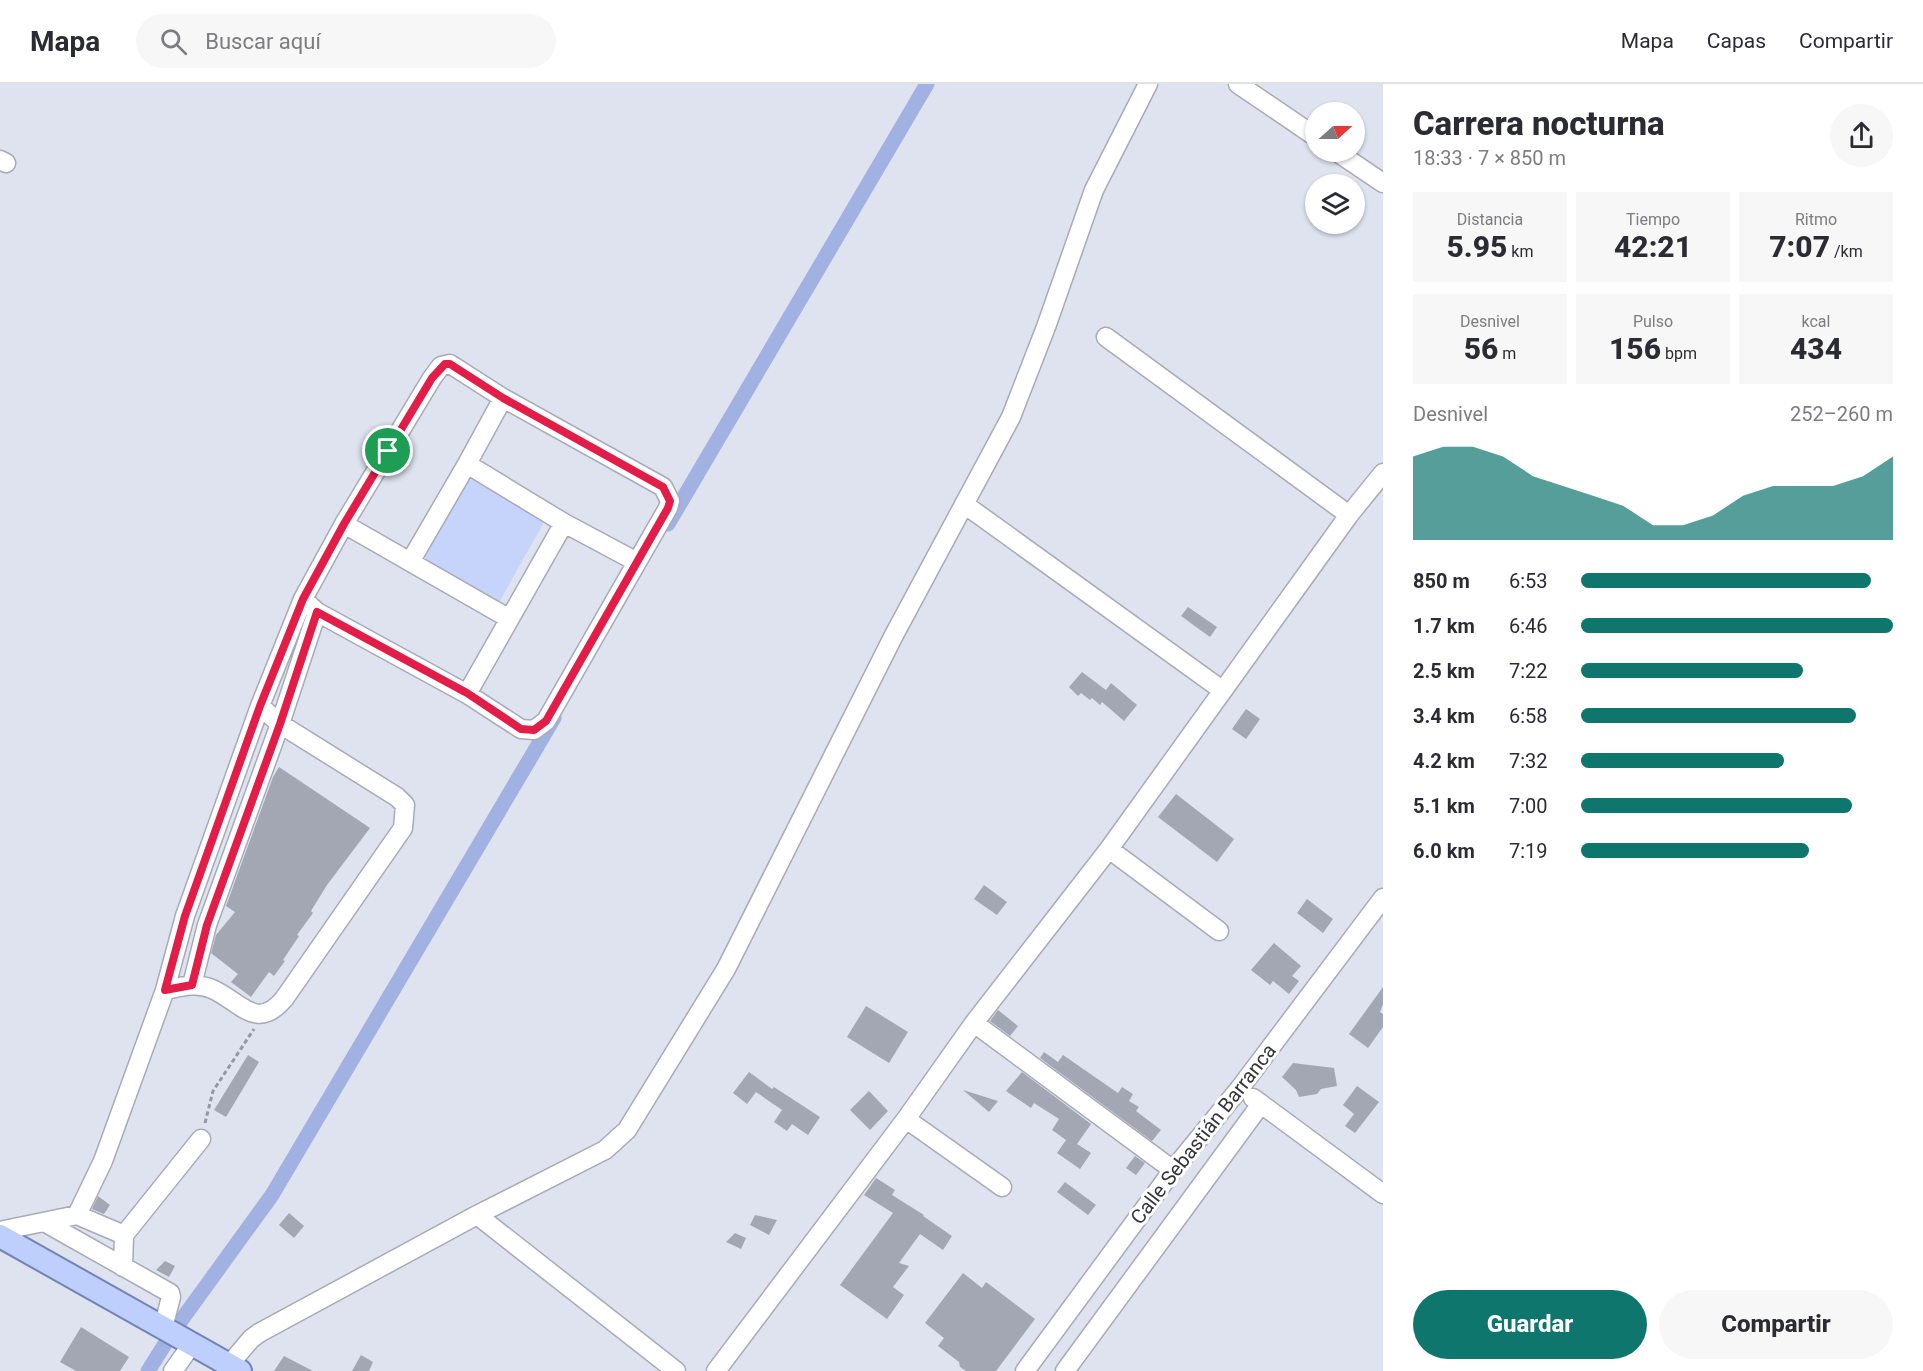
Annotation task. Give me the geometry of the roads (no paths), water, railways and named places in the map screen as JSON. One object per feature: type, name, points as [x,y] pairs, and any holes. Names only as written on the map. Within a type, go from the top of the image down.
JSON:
[{"type":"main road","points":[[0,1236],[234,1368]]},
{"type":"street","points":[[234,1368],[251,1339],[259,1333],[477,1215],[604,1150],[627,1130],[726,969],[894,635],[1011,417],[1047,327],[1094,190],[1148,84]]},
{"type":"street","points":[[1238,84],[1305,130]]},
{"type":"street","points":[[1351,162],[1383,183]]},
{"type":"street","points":[[1106,337],[1349,515]]},
{"type":"street","points":[[77,1215],[104,1161],[165,990],[185,916],[260,706],[303,599],[344,524],[441,366],[450,364],[503,398],[663,487],[670,501],[546,721],[534,730],[521,729],[467,693],[317,612],[303,599]]},
{"type":"street","points":[[410,562],[503,398]]},
{"type":"street","points":[[467,464],[564,523],[637,562]]},
{"type":"street","points":[[716,1371],[906,1119],[974,1023],[1109,849],[1349,515],[1383,473]]},
{"type":"street","points":[[964,504],[1222,690]]},
{"type":"street","points":[[467,693],[564,523]]},
{"type":"street","points":[[344,524],[508,618]]},
{"type":"street","points":[[192,985],[207,925],[280,724],[317,612]]},
{"type":"street","points":[[165,990],[192,985],[210,988],[240,1007],[263,1015],[271,1012],[284,999],[403,828],[405,805],[397,797],[280,724],[260,706]]},
{"type":"street","points":[[1109,849],[1219,931]]},
{"type":"street","name":"Calle Sebastián Barranca","points":[[1025,1371],[1173,1170],[1240,1088],[1383,898]]},
{"type":"street","points":[[974,1023],[1173,1170]]},
{"type":"street","points":[[1240,1088],[1383,1194]]},
{"type":"street","points":[[1065,1371],[1261,1104]]},
{"type":"street","points":[[906,1119],[1002,1187]]},
{"type":"street","points":[[123,1267],[124,1235],[201,1139]]},
{"type":"street","points":[[0,1231],[77,1215],[124,1235]]},
{"type":"street","points":[[477,1215],[676,1371]]},
{"type":"street","points":[[46,1223],[170,1293],[171,1298],[163,1328]]},
{"type":"street","points":[[1128,1231],[1151,1254]]},
{"type":"street","points":[[173,1371],[192,1344]]},
{"type":"waterway","points":[[668,524],[927,84]]},
{"type":"waterway","points":[[180,1322],[272,1195],[554,718]]},
{"type":"waterway","points":[[148,1371],[165,1344]]}]
